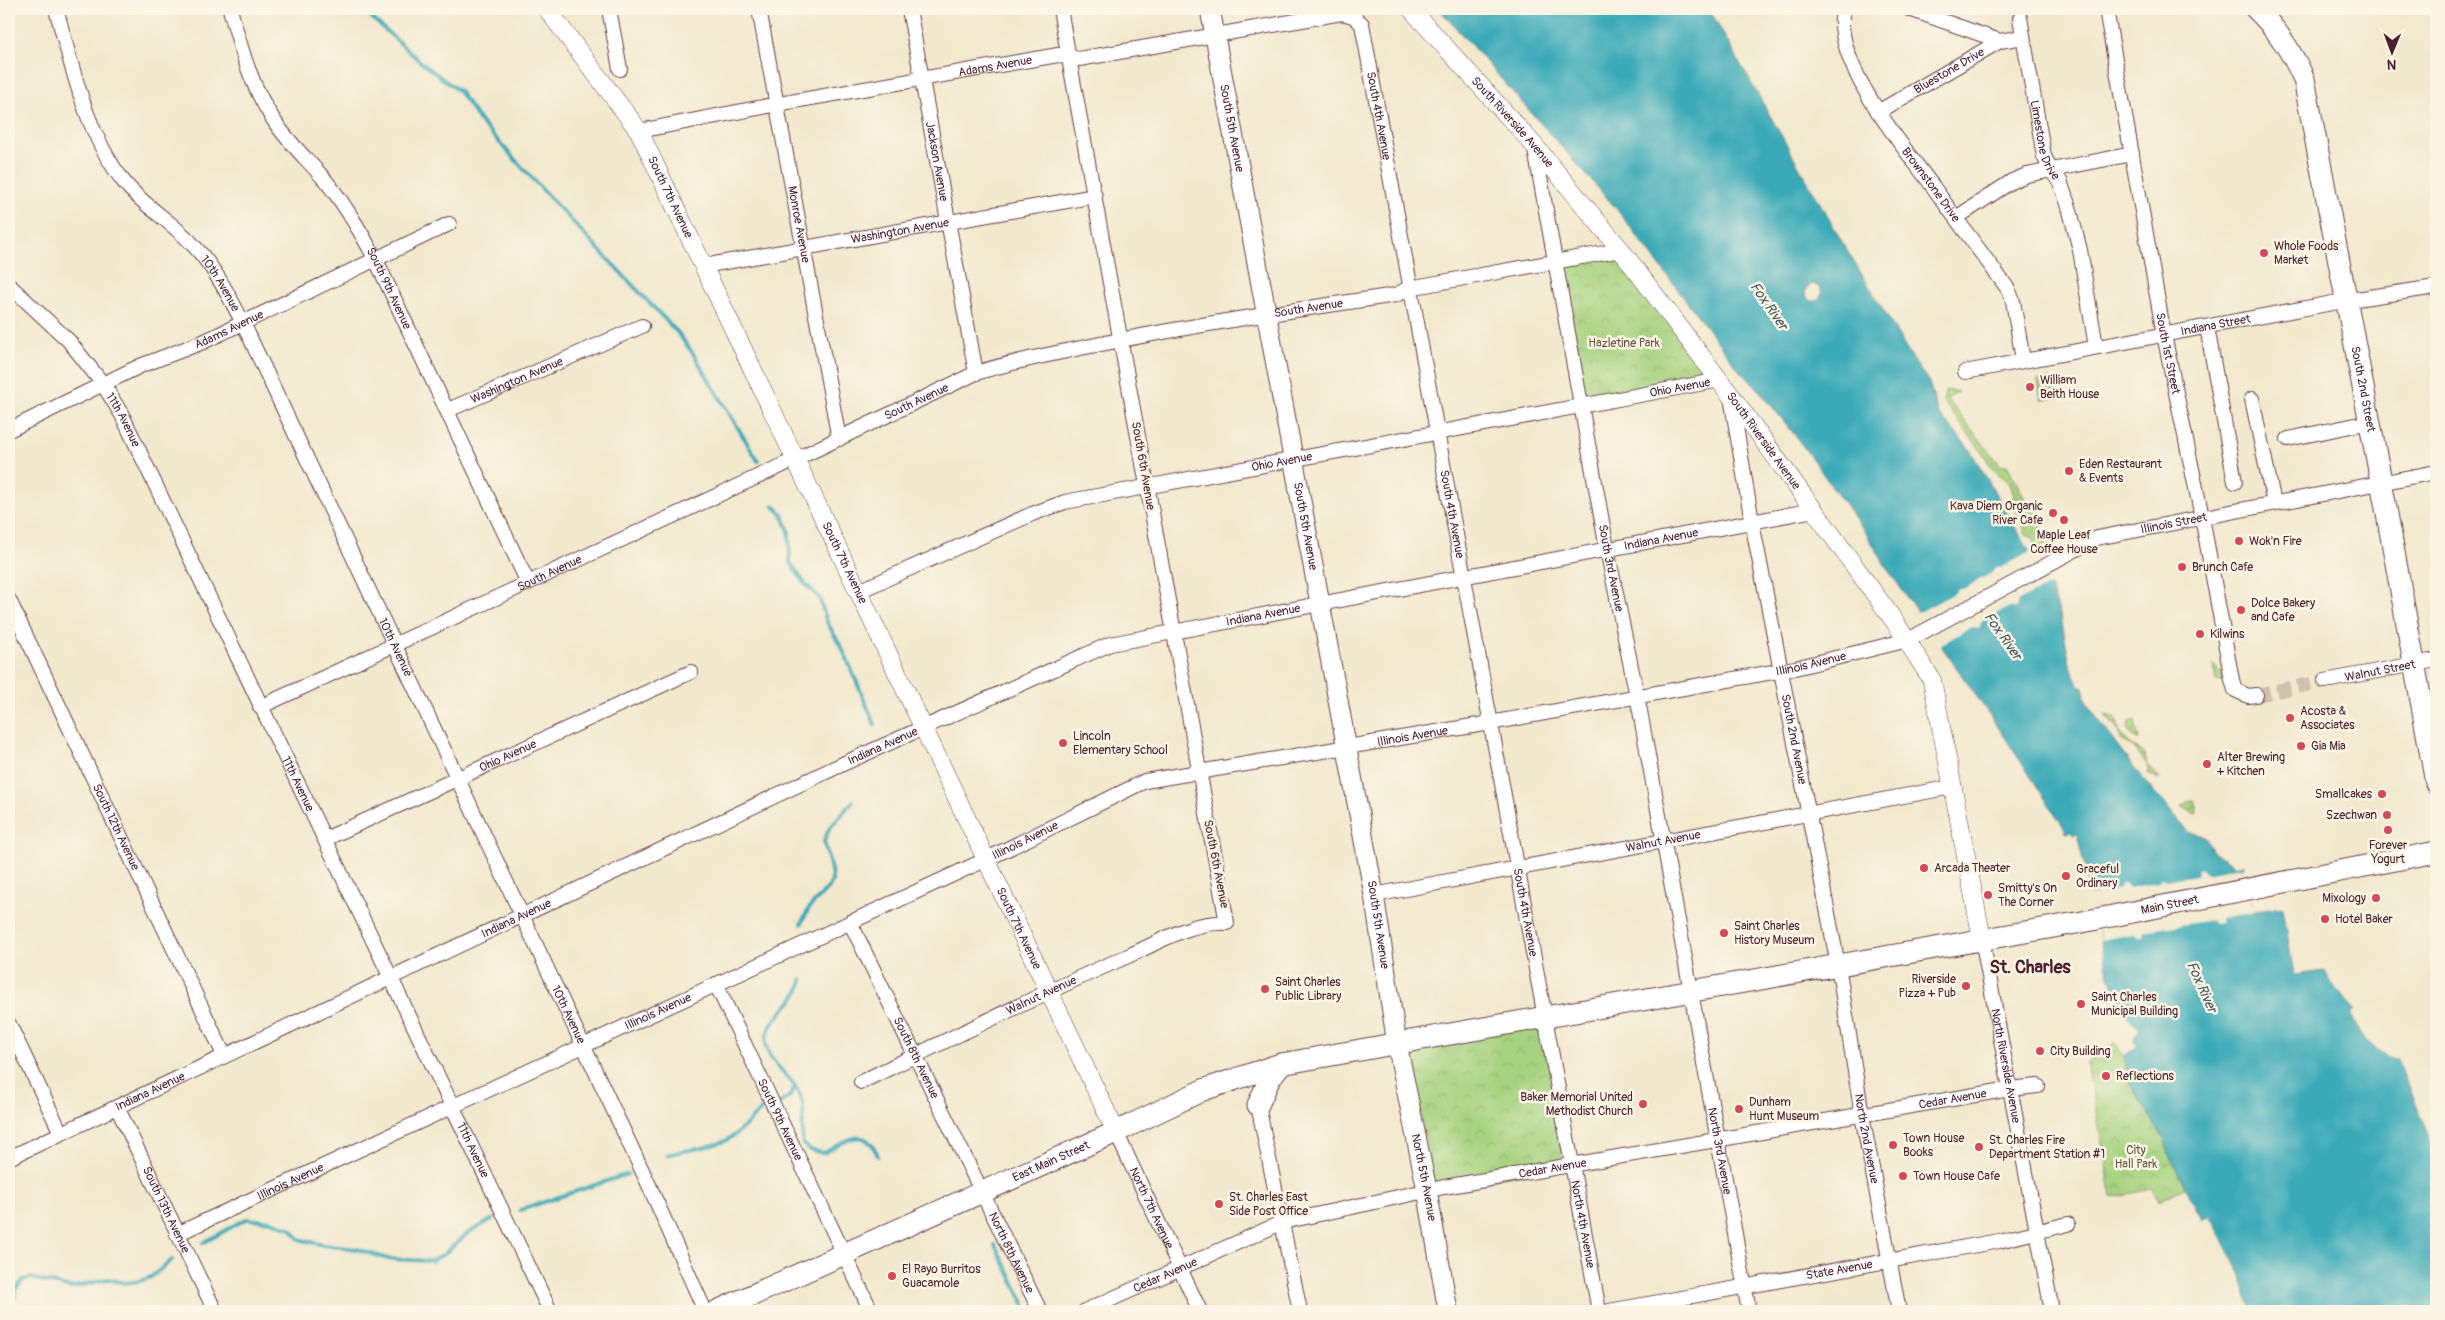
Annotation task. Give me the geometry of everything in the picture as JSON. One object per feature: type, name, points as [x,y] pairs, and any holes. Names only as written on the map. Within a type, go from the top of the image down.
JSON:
[{"type":"main road","name":"South 5th Avenue","points":[[1210,9],[1374,895],[1397,1044]]},
{"type":"main road","name":"South 2nd Street","points":[[2256,9],[2284,41],[2304,78],[2370,422],[2436,783]]},
{"type":"main road","name":"Main Street","points":[[1692,991],[2093,919],[2436,852]]},
{"type":"main road","name":"East Main Street","points":[[717,1311],[1116,1132],[1203,1090],[1223,1083],[1281,1064],[1692,991]]},
{"type":"main road","name":"North 5th Avenue","points":[[1397,1044],[1427,1190],[1448,1311]]},
{"type":"main road","points":[[1223,1083],[1244,1087],[1258,1105],[1270,1078],[1281,1064]]},
{"type":"street","name":"10th Avenue","points":[[56,9],[85,112],[104,151],[124,182],[144,203],[194,246],[221,281],[243,323],[584,1046],[705,1311]]},
{"type":"street","name":"South 9th Avenue","points":[[230,9],[241,48],[256,89],[264,103],[277,124],[351,214],[376,260],[528,583]]},
{"type":"street","name":"South 7th Avenue","points":[[547,9],[639,131],[1116,1132]]},
{"type":"street","points":[[609,9],[620,70]]},
{"type":"street","name":"Monroe Avenue","points":[[759,9],[805,248],[839,439]]},
{"type":"street","name":"Jackson Avenue","points":[[909,9],[976,373]]},
{"type":"street","name":"South 6th Avenue","points":[[1060,9],[1227,923]]},
{"type":"street","name":"South Riverside Avenue","points":[[1411,9],[1534,144],[1621,250],[1720,380],[1908,640],[1932,680],[1982,939]]},
{"type":"street","name":"Brownstone Drive","points":[[1843,9],[1841,26],[1844,43],[1852,64],[1878,112],[2008,289],[2013,301],[2023,360]]},
{"type":"street","points":[[1909,9],[2000,41]]},
{"type":"street","name":"South 1st Street","points":[[2106,9],[2164,335],[2202,517],[2232,680],[2235,690],[2241,694],[2256,695]]},
{"type":"street","name":"Adams Avenue","points":[[639,131],[921,78],[1058,55],[1079,59],[1342,13],[1353,16]]},
{"type":"street","name":"South 4th Avenue","points":[[1353,16],[1362,24],[1544,1017]]},
{"type":"street","name":"Limestone Drive","points":[[2020,18],[2044,156],[2051,171],[2060,181],[2071,216],[2080,250],[2096,347]]},
{"type":"street","name":"Bluestone Drive","points":[[1878,112],[2000,41],[2023,37]]},
{"type":"street","name":"South 3rd Avenue","points":[[1534,144],[1554,262],[1692,991]]},
{"type":"street","points":[[1956,218],[2012,181],[2027,175],[2132,154]]},
{"type":"street","name":"Washington Avenue","points":[[704,266],[1095,196]]},
{"type":"street","name":"Adams Avenue","points":[[9,430],[103,384],[243,323],[449,224]]},
{"type":"street","name":"South Avenue","points":[[260,707],[796,460],[976,373],[998,366],[1120,340],[1266,314],[1396,295],[1409,288],[1621,250]]},
{"type":"street","name":"11th Avenue","points":[[9,285],[69,341],[103,384],[139,448],[260,707],[550,1311]]},
{"type":"street","name":"Indiana Street","points":[[1965,372],[2346,301],[2436,287]]},
{"type":"street","name":"Washington Avenue","points":[[448,410],[642,326]]},
{"type":"street","points":[[2207,328],[2235,482]]},
{"type":"street","name":"Ohio Avenue","points":[[859,591],[1032,514],[1065,502],[1720,380]]},
{"type":"street","name":"South 2nd Avenue","points":[[1730,394],[1752,522],[1838,965]]},
{"type":"street","points":[[2252,399],[2274,502]]},
{"type":"street","points":[[2288,439],[2370,422]]},
{"type":"street","name":"Illinois Street","points":[[1930,628],[2097,538],[2381,481],[2436,472]]},
{"type":"street","name":"Indiana Avenue","points":[[9,1158],[924,726],[1110,644],[1814,510]]},
{"type":"street","name":"South 12th Avenue","points":[[9,600],[224,1055]]},
{"type":"street","name":"Illinois Avenue","points":[[177,1234],[987,859],[1145,781],[1199,774],[1345,746],[1490,723],[1637,695],[1782,671],[1908,640],[1930,628]]},
{"type":"street","name":"Walnut Street","points":[[2325,681],[2436,660]]},
{"type":"street","name":"Ohio Avenue","points":[[325,839],[692,672]]},
{"type":"street","name":"Walnut Avenue","points":[[1374,895],[1952,787]]},
{"type":"street","name":"South 8th Avenue","points":[[850,922],[983,1192]]},
{"type":"street","name":"Walnut Avenue","points":[[861,1082],[1049,992],[1189,928],[1215,922],[1227,923]]},
{"type":"street","name":"North Riverside Avenue","points":[[1982,939],[2052,1311]]},
{"type":"street","name":"North 2nd Avenue","points":[[1838,965],[1862,1115],[1899,1311]]},
{"type":"street","name":"South 9th Avenue","points":[[716,984],[871,1311]]},
{"type":"street","name":"North 3rd Avenue","points":[[1692,991],[1749,1311]]},
{"type":"street","name":"North 4th Avenue","points":[[1544,1017],[1599,1311]]},
{"type":"street","points":[[9,1024],[61,1133]]},
{"type":"street","name":"Cedar Avenue","points":[[1085,1311],[1179,1267],[1283,1222],[1427,1190],[1717,1138],[2010,1089],[2038,1086]]},
{"type":"street","points":[[1258,1105],[1300,1311]]},
{"type":"street","name":"South 13th Avenue","points":[[117,1107],[215,1311]]},
{"type":"street","name":"North 7th Avenue","points":[[1116,1132],[1200,1311]]},
{"type":"street","name":"North 8th Avenue","points":[[983,1192],[1040,1311]]},
{"type":"street","name":"State Avenue","points":[[1609,1311],[2037,1233],[2068,1224]]},
{"type":"green space","name":"Hazletine Park","points":[[1622,252],[1712,377],[1583,402],[1558,265]]},
{"type":"green space","points":[[2051,378],[2054,397],[2041,400],[2038,380]]},
{"type":"green space","points":[[1946,390],[1958,392],[1947,399],[2001,466],[2007,465],[2032,512],[2039,511],[2043,534],[2057,532],[2057,539],[2038,549],[2033,538],[2026,534],[2021,520],[2010,502],[2014,496],[2010,484],[1991,467],[1985,456],[1943,401]]},
{"type":"green space","points":[[2213,665],[2222,673],[2225,681],[2216,681]]},
{"type":"green space","points":[[2105,715],[2113,717],[2117,721],[2119,731]]},
{"type":"green space","points":[[2135,720],[2139,740],[2127,729],[2129,722]]},
{"type":"green space","points":[[2119,732],[2132,746],[2121,740]]},
{"type":"green space","points":[[2132,746],[2145,754],[2147,764]]},
{"type":"green space","points":[[2147,765],[2160,780],[2148,773]]},
{"type":"green space","points":[[2193,800],[2196,805],[2196,814],[2181,807]]},
{"type":"green space","points":[[1545,1023],[1572,1164],[1435,1189],[1408,1053]]},
{"type":"green space","name":"City Hall Park","points":[[2115,1043],[2124,1056],[2128,1081],[2164,1139],[2169,1155],[2185,1188],[2158,1201],[2153,1189],[2112,1197],[2087,1063]]},
{"type":"water","name":"Fox River","points":[[1439,9],[1709,9],[1840,238],[1914,361],[1929,382],[1938,413],[1969,448],[2051,588],[2061,617],[2071,669],[2079,685],[2084,687],[2085,699],[2089,707],[2135,769],[2188,832],[2205,836],[2214,853],[2231,863],[2232,866],[2243,864],[2244,867],[2240,868],[2255,911],[2283,907],[2294,975],[2324,971],[2329,981],[2355,1010],[2351,1013],[2356,1027],[2362,1035],[2383,1054],[2397,1059],[2436,1154],[2436,1311],[2252,1311],[2240,1273],[2210,1216],[2203,1221],[2169,1155],[2164,1139],[2128,1081],[2124,1056],[2137,1047],[2134,1039],[2140,1029],[2123,1013],[2124,1006],[2109,976],[2077,834],[2073,835],[2072,832],[2066,833],[1998,727],[1888,570],[1866,533],[1794,434],[1754,384],[1742,374],[1615,207]],"holes":[[[1812,284],[1820,287],[1822,294],[1818,301],[1810,301],[1805,295],[1806,288]]]},
{"type":"pier","points":[[2032,551],[2051,584],[2018,601],[2016,608],[2009,607],[1981,622],[1979,629],[1971,627],[1939,646],[1916,614],[1955,593],[1957,589],[1963,589],[1992,573],[1995,568],[2000,568]]},
{"type":"pier","points":[[2240,867],[2255,911],[2221,918],[2220,923],[2214,924],[2211,920],[2144,931],[2143,937],[2138,937],[2134,934],[2101,940],[2089,895],[2119,889],[2121,884],[2125,883],[2129,888],[2159,882],[2160,878],[2166,880],[2197,875],[2199,869],[2203,869],[2207,874]]},
{"type":"waterway","points":[[362,9],[423,64],[459,91],[480,121],[678,333],[694,355],[758,461]]},
{"type":"waterway","points":[[774,506],[782,514],[789,531],[790,562],[805,584],[819,597],[827,622],[843,650],[875,725]]},
{"type":"waterway","points":[[801,924],[809,908],[829,887],[832,881],[824,841],[829,829],[853,801]]},
{"type":"waterway","points":[[802,979],[796,996],[772,1023],[766,1040],[769,1055],[800,1095],[803,1107],[803,1144],[810,1150],[823,1153],[854,1138],[861,1137],[873,1146],[878,1156]]},
{"type":"waterway","points":[[780,1103],[790,1096],[795,1087]]},
{"type":"waterway","points":[[667,1155],[727,1140],[765,1107]]},
{"type":"waterway","points":[[520,1210],[628,1174]]},
{"type":"waterway","points":[[203,1243],[246,1219],[272,1221],[291,1229],[299,1239],[323,1245],[357,1249],[388,1259],[431,1261],[443,1255],[468,1233],[493,1219]]},
{"type":"waterway","points":[[995,1245],[1028,1311]]},
{"type":"waterway","points":[[15,1299],[15,1290],[23,1280],[31,1278],[71,1288],[107,1279],[125,1283],[151,1277],[172,1260]]},
{"type":"tunnel","points":[[2256,695],[2325,681]]},
{"type":"place","name":"Whole Foods Market","points":[[2264,253]]},
{"type":"place","name":"William Beith House","points":[[2030,387]]},
{"type":"place","name":"Eden Restaurant & Events","points":[[2069,471]]},
{"type":"place","name":"Kava Diem Organic River Cafe","points":[[2053,513]]},
{"type":"place","name":"Maple Leaf Coffee House","points":[[2064,520]]},
{"type":"place","name":"Wok'n Fire","points":[[2239,541]]},
{"type":"place","name":"Brunch Cafe","points":[[2182,567]]},
{"type":"place","name":"Dolce Bakery and Cafe","points":[[2241,610]]},
{"type":"place","name":"Kilwins","points":[[2200,634]]},
{"type":"place","name":"Acosta & Associates","points":[[2290,718]]},
{"type":"place","name":"Lincoln Elementary School","points":[[1063,743]]},
{"type":"place","name":"Gia Mia","points":[[2301,746]]},
{"type":"place","name":"Alter Brewing + Kitchen","points":[[2207,764]]},
{"type":"place","name":"Smallcakes","points":[[2382,794]]},
{"type":"place","name":"Szechwan","points":[[2387,815]]},
{"type":"place","name":"Forever Yogurt","points":[[2388,830]]},
{"type":"place","name":"Arcada Theater","points":[[1924,868]]},
{"type":"place","name":"Graceful Ordinary","points":[[2066,876]]},
{"type":"place","name":"Smitty's On The Corner","points":[[1988,895]]},
{"type":"place","name":"Mixology","points":[[2376,898]]},
{"type":"place","name":"Hotel Baker","points":[[2325,919]]},
{"type":"place","name":"Saint Charles History Museum","points":[[1724,933]]},
{"type":"place","name":"Riverside Pizza + Pub","points":[[1966,986]]},
{"type":"place","name":"Saint Charles Public Library","points":[[1265,989]]},
{"type":"place","name":"Saint Charles Municipal Building","points":[[2081,1004]]},
{"type":"place","name":"City Building","points":[[2040,1051]]},
{"type":"place","name":"Reflections","points":[[2106,1076]]},
{"type":"place","name":"Baker Memorial United Methodist Church","points":[[1643,1104]]},
{"type":"place","name":"Dunham Hunt Museum","points":[[1739,1109]]},
{"type":"place","name":"Town House Books","points":[[1893,1145]]},
{"type":"place","name":"St. Charles Fire Department Station #1","points":[[1979,1147]]},
{"type":"place","name":"Town House Cafe","points":[[1903,1176]]},
{"type":"place","name":"St. Charles East Side Post Office","points":[[1219,1204]]},
{"type":"place","name":"El Rayo Burritos Guacamole","points":[[892,1276]]},
{"type":"district","name":"St. Charles","points":[[2030,967]]}]
